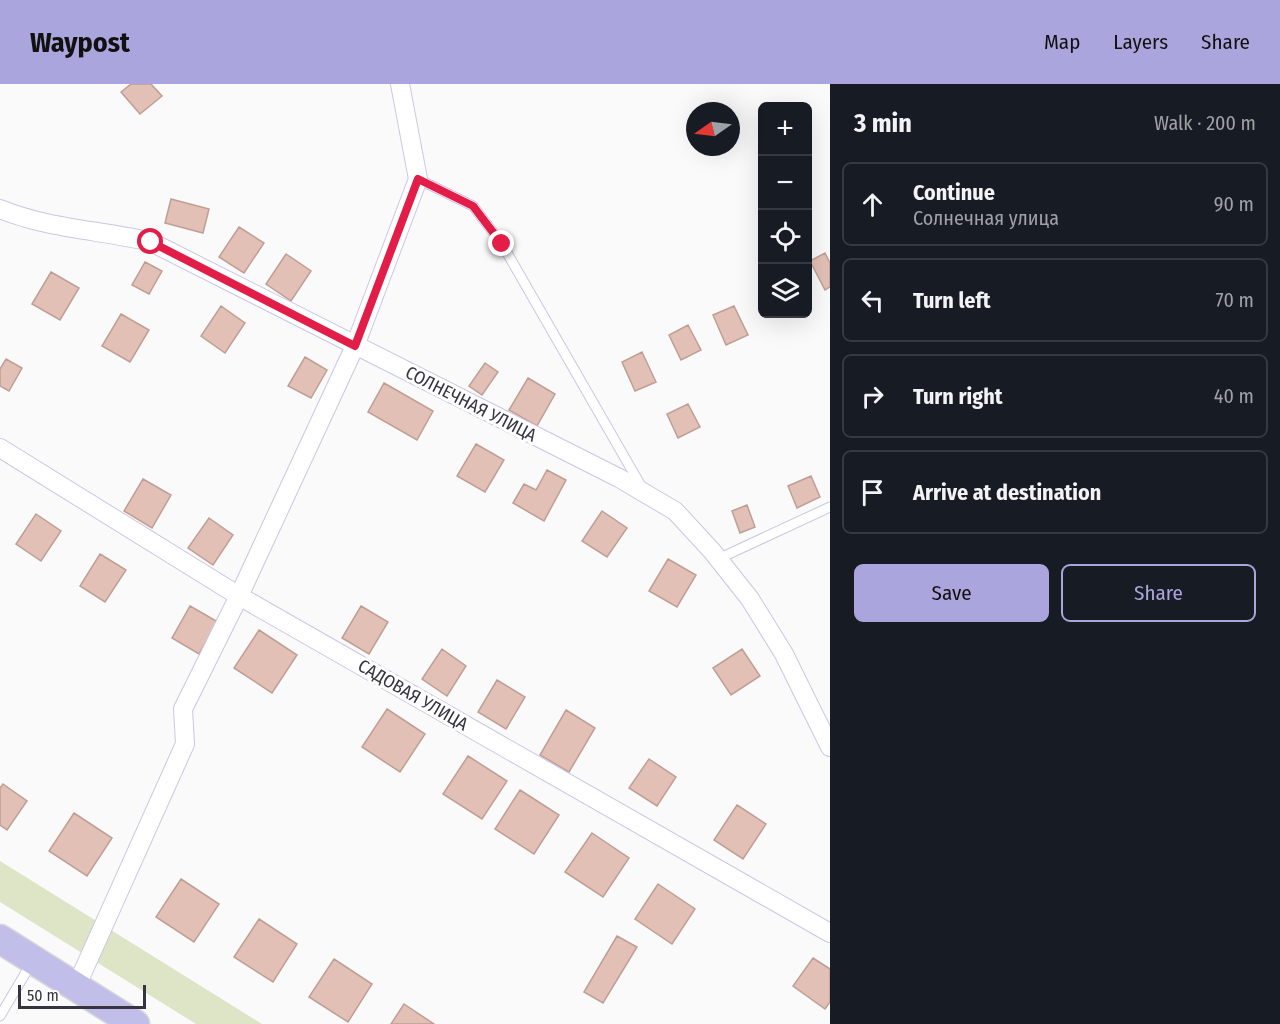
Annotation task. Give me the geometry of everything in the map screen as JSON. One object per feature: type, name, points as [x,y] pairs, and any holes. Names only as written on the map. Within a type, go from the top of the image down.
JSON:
[{"type":"main road","points":[[0,939],[135,1024]]},
{"type":"street","points":[[76,987],[185,744],[183,709],[239,596],[355,346],[418,179],[400,84]]},
{"type":"street","name":"СОЛНЕЧНАЯ УЛИЦА","points":[[0,209],[20,217],[75,230],[151,242],[645,493],[675,511],[750,599],[784,654],[830,747]]},
{"type":"street","name":"САДОВАЯ УЛИЦА","points":[[0,448],[239,596],[830,933]]},
{"type":"lane","points":[[418,179],[473,206],[502,244],[645,493]]},
{"type":"lane","points":[[718,559],[830,507]]},
{"type":"lane","points":[[0,1017],[33,960]]},
{"type":"green space","points":[[0,861],[262,1024],[196,1024],[0,902]]},
{"type":"building","points":[[131,84],[151,84],[162,96],[140,114],[121,92]]},
{"type":"building","points":[[171,199],[209,209],[203,233],[165,223]]},
{"type":"building","points":[[239,227],[264,243],[244,273],[219,257]]},
{"type":"building","points":[[825,253],[830,263],[830,287],[825,290],[812,265],[812,260]]},
{"type":"building","points":[[286,254],[311,271],[291,301],[266,284]]},
{"type":"building","points":[[145,262],[162,271],[149,294],[132,285]]},
{"type":"building","points":[[51,272],[79,288],[60,320],[32,304]]},
{"type":"building","points":[[221,306],[245,323],[225,353],[201,336]]},
{"type":"building","points":[[734,306],[748,335],[726,345],[713,315]]},
{"type":"building","points":[[121,314],[149,330],[130,362],[102,346]]},
{"type":"building","points":[[688,325],[701,350],[681,360],[669,335]]},
{"type":"building","points":[[642,352],[656,382],[635,391],[622,362]]},
{"type":"building","points":[[305,357],[327,370],[311,398],[288,386]]},
{"type":"building","points":[[6,359],[22,368],[9,391],[0,386],[0,369]]},
{"type":"building","points":[[485,363],[498,372],[482,395],[469,386]]},
{"type":"building","points":[[528,378],[555,394],[537,426],[509,410]]},
{"type":"building","points":[[384,383],[433,411],[417,440],[368,412]]},
{"type":"building","points":[[688,404],[700,427],[678,438],[667,414]]},
{"type":"building","points":[[476,444],[504,460],[485,492],[457,476]]},
{"type":"building","points":[[547,470],[566,480],[544,521],[513,503],[524,484],[536,490]]},
{"type":"building","points":[[811,476],[820,497],[797,508],[788,486]]},
{"type":"building","points":[[143,479],[171,495],[152,528],[124,511]]},
{"type":"building","points":[[747,505],[755,527],[740,533],[732,511]]},
{"type":"building","points":[[602,511],[627,528],[607,557],[582,541]]},
{"type":"building","points":[[36,514],[61,531],[41,561],[16,544]]},
{"type":"building","points":[[209,518],[233,535],[213,565],[188,548]]},
{"type":"building","points":[[100,554],[126,570],[105,602],[80,586]]},
{"type":"building","points":[[668,559],[696,575],[677,607],[649,591]]},
{"type":"building","points":[[190,606],[218,622],[199,654],[172,638]]},
{"type":"building","points":[[361,606],[388,622],[369,654],[342,638]]},
{"type":"building","points":[[259,630],[297,655],[272,693],[234,668]]},
{"type":"building","points":[[442,649],[466,666],[447,696],[422,679]]},
{"type":"building","points":[[742,649],[760,676],[731,695],[713,668]]},
{"type":"building","points":[[497,680],[525,697],[506,729],[478,712]]},
{"type":"building","points":[[387,709],[425,734],[400,772],[362,747]]},
{"type":"building","points":[[566,710],[595,728],[569,772],[540,755]]},
{"type":"building","points":[[468,756],[507,781],[482,819],[443,794]]},
{"type":"building","points":[[649,759],[676,777],[657,806],[629,788]]},
{"type":"building","points":[[3,784],[27,801],[7,830],[0,825],[0,788]]},
{"type":"building","points":[[520,790],[559,815],[534,854],[495,829]]},
{"type":"building","points":[[737,805],[766,824],[743,859],[714,840]]},
{"type":"building","points":[[74,813],[112,838],[87,876],[49,851]]},
{"type":"building","points":[[592,833],[629,858],[603,897],[565,872]]},
{"type":"building","points":[[181,879],[219,904],[194,942],[156,917]]},
{"type":"building","points":[[658,884],[695,909],[672,944],[635,919]]},
{"type":"building","points":[[259,919],[297,944],[273,982],[234,957]]},
{"type":"building","points":[[617,936],[637,947],[603,1003],[584,992]]},
{"type":"building","points":[[813,958],[830,969],[830,1002],[825,1009],[793,986]]},
{"type":"building","points":[[334,959],[372,984],[348,1022],[309,997]]},
{"type":"building","points":[[404,1004],[434,1024],[391,1024]]},
{"type":"route","points":[[151,242],[355,346],[418,179],[473,206],[502,244]]}]
